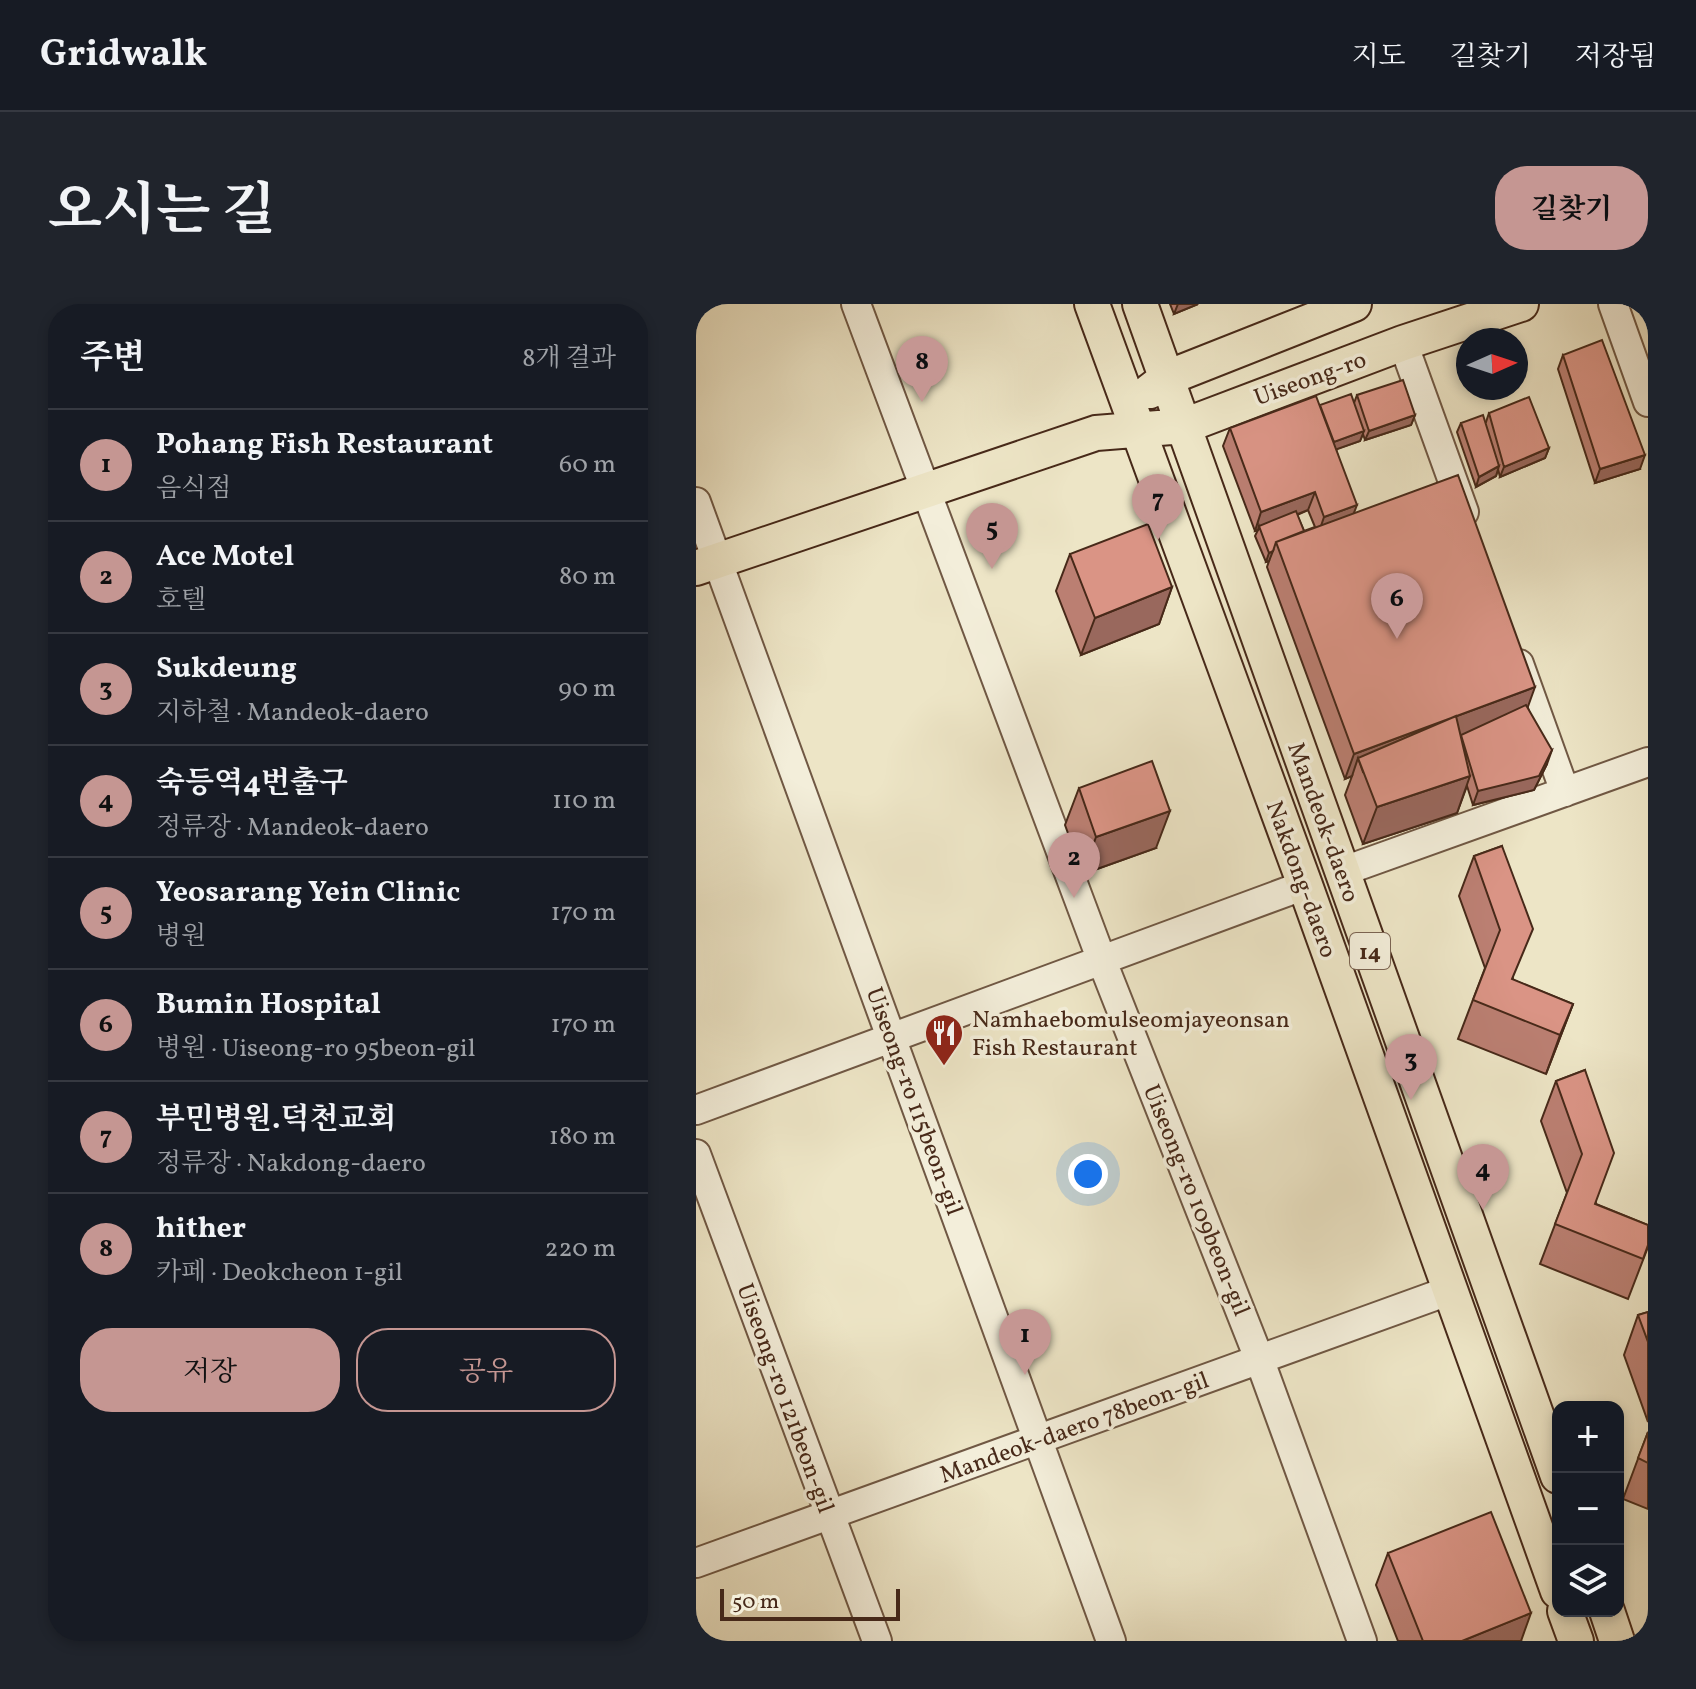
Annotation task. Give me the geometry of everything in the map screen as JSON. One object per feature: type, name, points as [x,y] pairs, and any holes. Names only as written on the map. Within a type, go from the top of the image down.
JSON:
[{"type":"main road","name":"Nakdong-daero","points":[[1092,304],[1305,885],[1552,1574]]},
{"type":"main road","name":"Mandeok-daero","points":[[1140,304],[1557,1473]]},
{"type":"main road","name":"Uiseong-ro","points":[[707,565],[1096,433],[1133,418],[1167,378],[1354,304]]},
{"type":"main road","points":[[1388,342],[1521,304]]},
{"type":"main road","points":[[1295,329],[1270,349],[1264,368],[1276,378],[1308,378]]},
{"type":"main road","name":"Uiseong-ro","points":[[1133,418],[1184,426],[1308,378],[1316,361],[1388,342]]},
{"type":"main road","points":[[1567,1617],[1576,1641]]},
{"type":"main road","points":[[1609,1617],[1617,1641]]},
{"type":"street","name":"Uiseong-ro 109beon-gil","points":[[856,304],[1102,961],[1260,1361],[1362,1641]]},
{"type":"street","points":[[1613,304],[1648,402]]},
{"type":"street","points":[[1388,342],[1475,544]]},
{"type":"street","name":"Uiseong-ro 115beon-gil","points":[[696,502],[707,565],[892,1038],[1111,1641]]},
{"type":"street","points":[[1512,646],[1565,792]]},
{"type":"street","points":[[1341,872],[1648,762]]},
{"type":"street","points":[[696,1110],[1305,885]]},
{"type":"street","name":"Uiseong-ro 121beon-gil","points":[[696,1154],[877,1641]]},
{"type":"street","name":"Mandeok-daero 78beon-gil","points":[[696,1563],[1451,1290]]},
{"type":"building","points":[[1602,340],[1645,455],[1600,469],[1563,355]]},
{"type":"building","points":[[1403,380],[1415,415],[1369,431],[1357,395]]},
{"type":"building","points":[[1351,394],[1364,431],[1334,442],[1320,405]]},
{"type":"building","points":[[1316,396],[1357,505],[1324,517],[1315,492],[1261,512],[1230,428]]},
{"type":"building","points":[[1528,397],[1549,448],[1504,467],[1489,413],[1528,400]]},
{"type":"building","points":[[1483,415],[1499,466],[1479,477],[1461,423]]},
{"type":"building","points":[[1458,475],[1535,687],[1354,754],[1276,542]]},
{"type":"building","points":[[1296,511],[1304,531],[1276,542],[1269,553],[1259,526]]},
{"type":"building","points":[[1148,524],[1172,587],[1095,618],[1070,554]]},
{"type":"building","points":[[1526,705],[1552,750],[1539,776],[1478,791],[1461,735]]},
{"type":"building","points":[[1456,716],[1470,776],[1377,807],[1358,758]]},
{"type":"building","points":[[1152,761],[1170,811],[1096,837],[1079,788]]},
{"type":"building","points":[[1502,846],[1533,929],[1512,979],[1573,1004],[1560,1035],[1473,1000],[1500,930],[1474,856]]},
{"type":"building","points":[[1585,1070],[1614,1153],[1595,1204],[1648,1225],[1648,1245],[1643,1259],[1555,1224],[1582,1154],[1556,1081]]},
{"type":"building","points":[[1648,1312],[1648,1342],[1638,1315]]},
{"type":"building","points":[[1648,1432],[1648,1463],[1638,1458]]},
{"type":"building","points":[[1491,1512],[1531,1613],[1462,1641],[1423,1641],[1388,1553]]},
{"type":"place","name":"hither","points":[[922,402]]},
{"type":"place","name":"부민병원.덕천교회","points":[[1158,540]]},
{"type":"place","name":"Yeosarang Yein Clinic","points":[[992,569]]},
{"type":"place","name":"Bumin Hospital","points":[[1397,639]]},
{"type":"place","name":"Ace Motel","points":[[1074,898]]},
{"type":"place","name":"Namhaebomulseomjayeonsan Fish Restaurant","points":[[944,1067]]},
{"type":"place","name":"Sukdeung","points":[[1411,1100]]},
{"type":"place","name":"숙등역4번출구","points":[[1483,1210]]},
{"type":"place","name":"Pohang Fish Restaurant","points":[[1025,1375]]}]
